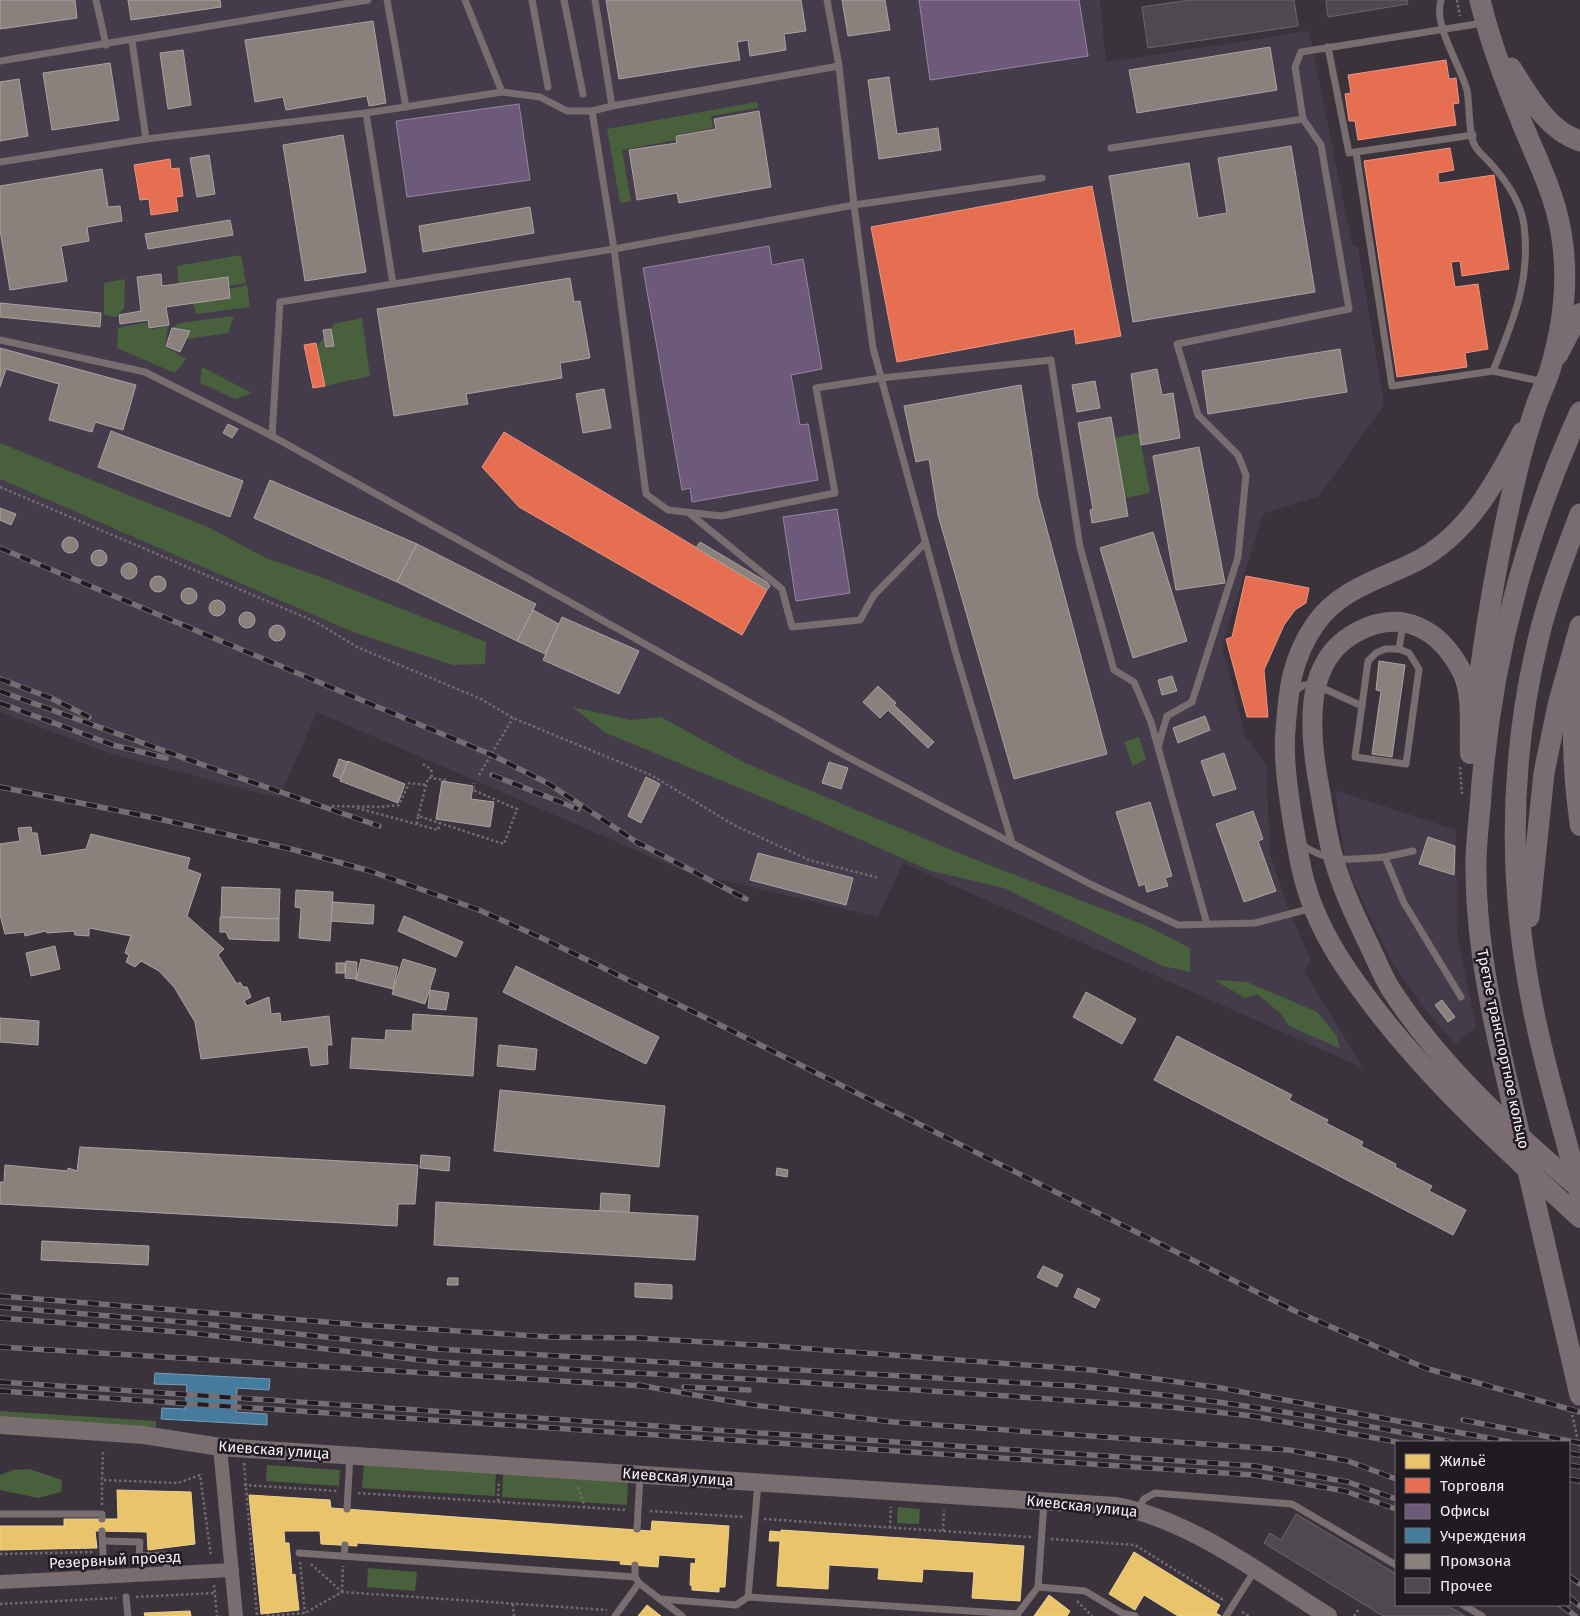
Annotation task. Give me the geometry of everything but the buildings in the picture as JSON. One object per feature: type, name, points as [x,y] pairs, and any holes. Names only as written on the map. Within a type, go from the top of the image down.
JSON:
[{"type":"main road","points":[[1480,0],[1488,30],[1522,123],[1556,202],[1563,245],[1566,282],[1561,331],[1548,377]]},
{"type":"main road","points":[[1488,30],[1531,98],[1554,127],[1580,141]]},
{"type":"main road","points":[[1580,313],[1548,377],[1536,406],[1493,487],[1469,520],[1446,541],[1418,560],[1351,592],[1316,622],[1301,649],[1292,671],[1288,697],[1284,766],[1294,828],[1313,907],[1328,938],[1350,975],[1391,1030],[1446,1093],[1580,1218]]},
{"type":"main road","points":[[1470,754],[1480,670],[1500,548],[1517,470],[1536,406]]},
{"type":"main road","name":"Третье транспортное кольцо","points":[[1580,412],[1563,450],[1532,535],[1512,602],[1484,751],[1476,873],[1481,944],[1496,1035],[1580,1395]]},
{"type":"main road","points":[[1580,514],[1539,635],[1523,716],[1515,800],[1515,876],[1525,960],[1533,1008],[1580,1195]]},
{"type":"main road","points":[[1476,873],[1471,815],[1468,695],[1463,673],[1445,646],[1423,629],[1403,622],[1386,622],[1370,625],[1347,637],[1330,654],[1321,670],[1316,685],[1312,722],[1315,766],[1334,860],[1353,912],[1389,986],[1417,1027],[1480,1096],[1533,1149],[1580,1189]]},
{"type":"main road","points":[[1525,960],[1544,773],[1558,704],[1580,626]]},
{"type":"main road","points":[[1580,657],[1573,714],[1573,761],[1580,826]]},
{"type":"street","name":"Киевская улица","points":[[0,1425],[144,1435],[220,1447],[1044,1501],[1138,1510],[1175,1524],[1255,1570],[1328,1616]]},
{"type":"street","points":[[220,1447],[236,1616]]},
{"type":"street","name":"Резервный проезд","points":[[0,1582],[232,1570]]},
{"type":"lane","points":[[96,0],[106,45]]},
{"type":"lane","points":[[0,61],[132,41],[368,0]]},
{"type":"lane","points":[[387,0],[406,107]]},
{"type":"lane","points":[[465,0],[502,92]]},
{"type":"lane","points":[[532,0],[548,87]]},
{"type":"lane","points":[[564,0],[583,94]]},
{"type":"lane","points":[[595,0],[612,106]]},
{"type":"lane","points":[[827,0],[839,66],[854,205],[873,348],[926,543],[1012,843]]},
{"type":"lane","points":[[1441,0],[1439,6],[1444,30],[1466,90],[1474,145],[1513,193],[1523,222],[1526,258],[1522,291],[1493,371]]},
{"type":"lane","points":[[1158,747],[1166,716],[1192,702],[1198,684],[1238,557],[1246,475],[1238,456],[1198,415],[1178,344],[1349,309],[1322,145],[1303,119],[1295,67],[1301,52],[1461,26],[1488,30]]},
{"type":"lane","points":[[132,41],[146,139]]},
{"type":"lane","points":[[1328,47],[1349,153],[1472,134]]},
{"type":"lane","points":[[0,162],[146,139],[366,113],[502,92],[540,97],[566,110],[592,111],[839,66]]},
{"type":"lane","points":[[592,111],[614,249],[646,494],[668,510],[721,516],[835,494],[816,388],[881,378],[1051,360],[1080,547],[1114,670],[1134,682],[1151,722],[1207,924]]},
{"type":"lane","points":[[366,113],[393,284]]},
{"type":"lane","points":[[1110,148],[1303,119]]},
{"type":"lane","points":[[1356,152],[1392,386],[1493,371],[1548,377]]},
{"type":"lane","points":[[272,436],[280,302],[614,249],[854,205],[1042,178]]},
{"type":"lane","points":[[0,340],[145,372],[272,436],[819,740],[1092,885],[1178,925],[1255,923],[1313,907]]},
{"type":"lane","points":[[688,512],[782,589],[792,627],[860,620],[874,595],[926,543]]},
{"type":"lane","points":[[1400,649],[1403,622]]},
{"type":"lane","points":[[1386,649],[1400,649],[1409,653],[1419,669],[1406,764],[1355,757],[1362,706],[1368,661],[1376,653],[1386,649]]},
{"type":"lane","points":[[1288,697],[1304,685],[1316,685],[1362,706]]},
{"type":"lane","points":[[1294,828],[1301,844],[1315,853],[1334,860],[1385,857],[1413,850]]},
{"type":"lane","points":[[1385,857],[1404,903],[1461,997]]},
{"type":"lane","points":[[347,1509],[350,1455]]},
{"type":"lane","points":[[637,1529],[640,1475]]},
{"type":"lane","points":[[748,1597],[758,1482]]},
{"type":"lane","points":[[1138,1510],[1144,1499],[1155,1493],[1292,1504],[1395,1564]]},
{"type":"lane","points":[[660,1599],[736,1604],[748,1597],[1017,1615],[1038,1587],[1044,1501]]},
{"type":"lane","points":[[0,1514],[102,1516]]},
{"type":"lane","points":[[102,1531],[104,1576]]},
{"type":"lane","points":[[103,1541],[140,1542],[140,1556],[166,1555],[167,1573]]},
{"type":"lane","points":[[344,1556],[345,1545]]},
{"type":"lane","points":[[299,1553],[637,1580],[682,1616]]},
{"type":"lane","points":[[617,1614],[637,1580],[635,1565]]},
{"type":"lane","points":[[1226,1616],[1255,1570]]},
{"type":"lane","points":[[1038,1587],[1086,1591],[1122,1613],[1135,1616]]},
{"type":"lane","points":[[126,1598],[128,1616]]},
{"type":"lane","points":[[1465,1606],[1482,1616]]},
{"type":"path","points":[[1457,0],[1461,26]]},
{"type":"path","points":[[0,488],[316,622],[358,647],[481,699],[513,718],[650,775],[734,825],[809,860],[879,878]]},
{"type":"path","points":[[479,775],[513,718]]},
{"type":"path","points":[[423,764],[431,769],[432,779]]},
{"type":"path","points":[[417,824],[428,778],[447,780]]},
{"type":"path","points":[[332,806],[399,805],[410,783],[426,785]]},
{"type":"path","points":[[418,816],[504,844],[517,809],[473,790],[474,783]]},
{"type":"path","points":[[353,807],[438,830],[440,823]]},
{"type":"path","points":[[102,1516],[103,1452]]},
{"type":"path","points":[[244,1457],[243,1473],[257,1616]]},
{"type":"path","points":[[498,1501],[500,1472]]},
{"type":"path","points":[[102,1480],[178,1484],[200,1475],[211,1561]]},
{"type":"path","points":[[890,1528],[891,1505]]},
{"type":"path","points":[[942,1531],[944,1509]]},
{"type":"path","points":[[0,1554],[103,1552]]},
{"type":"path","points":[[299,1553],[342,1592]]},
{"type":"path","points":[[299,1553],[305,1613]]},
{"type":"path","points":[[342,1592],[344,1556]]},
{"type":"path","points":[[213,1579],[217,1616]]},
{"type":"path","points":[[1068,1590],[1083,1609],[1092,1616]]},
{"type":"path","points":[[267,1616],[305,1613],[342,1592],[513,1604],[617,1614]]},
{"type":"path","points":[[0,1604],[215,1593]]},
{"type":"path","points":[[513,1604],[514,1616]]},
{"type":"path","points":[[1354,1616],[1358,1609]]},
{"type":"shaded area","points":[[0,0],[1100,0],[1106,62],[1309,31],[1352,244],[1358,247],[1384,405],[1319,496],[1263,514],[1222,646],[1245,736],[1266,765],[1270,853],[1286,902],[1311,961],[1304,971],[1363,1068],[903,863],[878,917],[684,871],[317,712],[279,798],[115,755],[0,712]]},
{"type":"shaded area","points":[[1335,790],[1456,830],[1457,935],[1476,1028],[1455,1044],[1424,1008],[1392,962],[1351,877],[1345,859]]},
{"type":"green space","points":[[757,102],[758,108],[711,116],[713,128],[675,135],[676,140],[622,150],[631,201],[620,203],[607,129]]},
{"type":"green space","points":[[241,255],[246,283],[229,286],[179,284],[177,266]]},
{"type":"green space","points":[[125,279],[124,308],[116,317],[104,315],[104,283]]},
{"type":"green space","points":[[247,285],[250,307],[196,314],[193,303],[230,298],[229,289]]},
{"type":"green space","points":[[234,316],[228,333],[187,339],[190,331],[172,328],[180,323]]},
{"type":"green space","points":[[362,318],[370,376],[325,386],[317,347],[324,337],[326,347],[334,346],[331,329],[334,324]]},
{"type":"green space","points":[[146,322],[149,330],[168,326],[165,346],[186,359],[175,373],[117,348],[118,328]]},
{"type":"green space","points":[[202,367],[252,393],[235,399],[200,383]]},
{"type":"green space","points":[[1139,433],[1150,493],[1125,498],[1114,438]]},
{"type":"green space","points":[[0,443],[210,528],[266,558],[326,579],[486,642],[485,664],[453,665],[353,632],[0,479]]},
{"type":"green space","points":[[572,707],[631,720],[661,717],[745,763],[966,856],[1147,926],[1190,948],[1190,972],[1163,966],[1004,888],[931,871],[805,815],[606,733]]},
{"type":"green space","points":[[1139,737],[1146,759],[1133,766],[1124,742]]},
{"type":"green space","points":[[1214,980],[1247,982],[1317,1012],[1337,1036],[1339,1048],[1289,1026],[1279,1012],[1257,994],[1245,998]]},
{"type":"green space","points":[[0,1411],[156,1421],[156,1427],[0,1417]]},
{"type":"green space","points":[[364,1464],[496,1472],[495,1496],[362,1488]]},
{"type":"green space","points":[[267,1465],[340,1470],[339,1486],[266,1481]]},
{"type":"green space","points":[[29,1469],[62,1480],[61,1492],[38,1498],[0,1490],[0,1475],[13,1470]]},
{"type":"green space","points":[[503,1473],[628,1481],[627,1505],[502,1497]]},
{"type":"green space","points":[[898,1507],[920,1509],[919,1524],[897,1523]]},
{"type":"green space","points":[[368,1568],[417,1572],[415,1591],[367,1587]]},
{"type":"railway","points":[[0,548],[492,755],[549,784],[641,845]]},
{"type":"railway","points":[[0,679],[51,698],[89,717]]},
{"type":"railway","points":[[0,691],[217,770],[379,826]]},
{"type":"railway","points":[[0,703],[113,745],[166,758]]},
{"type":"railway","points":[[492,775],[578,809]]},
{"type":"railway","points":[[0,787],[155,818],[295,850],[370,871],[479,910],[544,939],[710,1020],[1295,1311],[1425,1368],[1580,1412]]},
{"type":"railway","points":[[635,841],[746,899]]},
{"type":"railway","points":[[0,1296],[363,1325],[552,1337],[638,1338],[772,1346],[1092,1370],[1221,1388],[1505,1441]]},
{"type":"railway","points":[[0,1307],[195,1323],[437,1349],[1076,1386],[1171,1396],[1265,1409],[1446,1441]]},
{"type":"railway","points":[[0,1318],[191,1333],[437,1362],[781,1381],[1170,1407],[1252,1416],[1395,1442]]},
{"type":"railway","points":[[0,1347],[644,1386]]},
{"type":"railway","points":[[0,1382],[1255,1466],[1348,1482],[1395,1499]]},
{"type":"railway","points":[[638,1385],[746,1404],[893,1422],[1289,1450],[1348,1461],[1395,1479]]},
{"type":"railway","points":[[684,1387],[749,1390]]},
{"type":"railway","points":[[0,1391],[1254,1475],[1345,1491],[1395,1509]]},
{"type":"railway","points":[[1463,1420],[1570,1441]]},
{"type":"railway","points":[[1570,1441],[1580,1443]]},
{"type":"railway","points":[[1570,1453],[1580,1455]]},
{"type":"railway","points":[[1570,1465],[1580,1467]]},
{"type":"railway","points":[[1570,1479],[1580,1481]]},
{"type":"railway","points":[[1570,1577],[1580,1584]]},
{"type":"railway","points":[[1570,1598],[1580,1606]]},
{"type":"railway","points":[[1562,1606],[1575,1616]]}]
